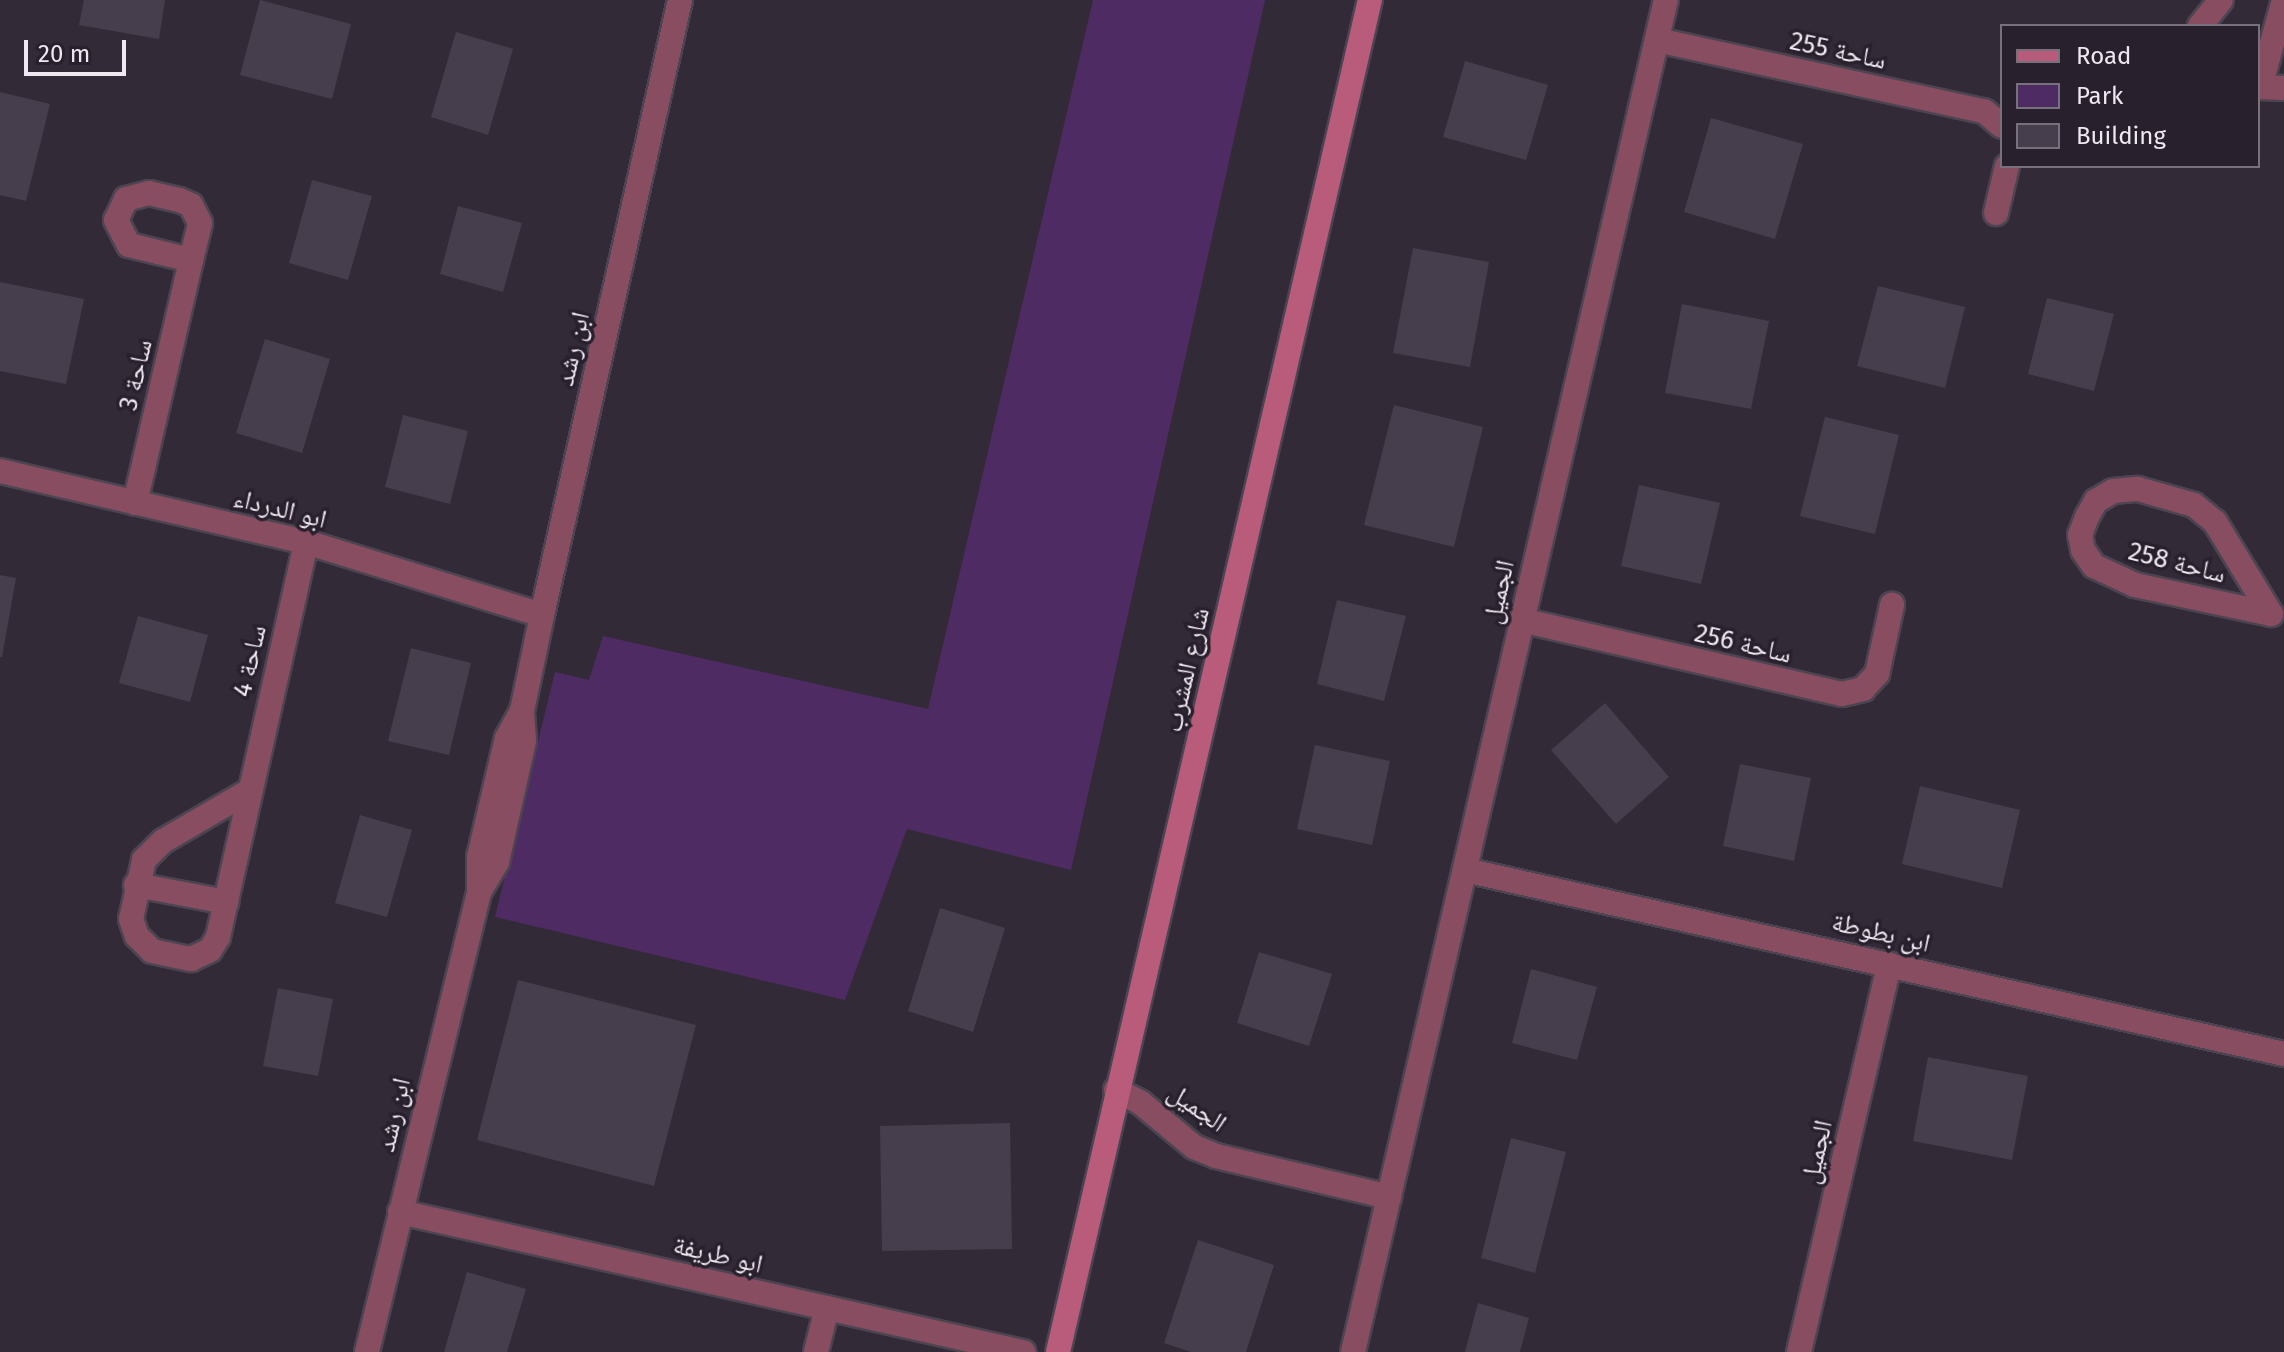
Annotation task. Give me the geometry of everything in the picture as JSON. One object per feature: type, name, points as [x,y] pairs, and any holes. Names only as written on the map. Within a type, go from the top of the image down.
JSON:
[{"type":"street","name":"ابن رشد","points":[[367,1352],[479,892],[497,862],[524,741],[522,711],[542,615],[680,0]]},
{"type":"street","name":"شارع المشرب","points":[[1058,1352],[1370,0]]},
{"type":"street","name":"الجميل","points":[[1353,1352],[1666,0]]},
{"type":"street","points":[[2202,24],[2221,0]]},
{"type":"street","points":[[2267,87],[2284,0]]},
{"type":"street","name":"ساحة 255","points":[[1657,40],[1984,111],[2000,124]]},
{"type":"street","points":[[1996,213],[2007,168]]},
{"type":"street","name":"ساحة 3","points":[[135,503],[191,260]]},
{"type":"street","name":"ابو الدرداء","points":[[0,471],[306,542],[542,615]]},
{"type":"street","name":"ساحة 258","points":[[2138,489],[2194,505],[2215,522],[2278,615],[2115,579],[2094,566],[2083,550],[2080,535],[2096,501],[2113,491],[2138,489]]},
{"type":"street","name":"ساحة 4","points":[[249,791],[151,850],[136,885],[131,919],[137,936],[152,951],[191,959],[210,950],[226,902],[306,542]]},
{"type":"street","name":"ساحة 256","points":[[1521,620],[1842,694],[1863,689],[1877,674],[1892,605]]},
{"type":"street","name":"ابن بطوطة","points":[[1465,870],[2284,1054]]},
{"type":"street","points":[[136,885],[226,902]]},
{"type":"street","name":"الجميل","points":[[1799,1352],[1889,964]]},
{"type":"street","name":"الجميل","points":[[1116,1090],[1141,1103],[1194,1147],[1216,1156],[1389,1197]]},
{"type":"street","name":"ابو طريفة","points":[[400,1212],[1023,1352]]},
{"type":"street","points":[[816,1352],[827,1308]]},
{"type":"green space","points":[[1093,0],[1265,0],[1071,870],[907,829],[845,1000],[495,917],[555,672],[589,680],[603,636],[928,709]]},
{"type":"building","points":[[84,0],[165,0],[159,39],[79,25]]},
{"type":"building","points":[[260,0],[351,24],[332,99],[240,75]]},
{"type":"building","points":[[456,32],[513,49],[488,135],[431,117]]},
{"type":"building","points":[[1465,61],[1548,85],[1526,160],[1443,137]]},
{"type":"building","points":[[0,92],[50,104],[26,201],[0,195]]},
{"type":"building","points":[[1711,118],[1803,144],[1775,239],[1684,212]]},
{"type":"building","points":[[312,180],[372,196],[348,280],[289,263]]},
{"type":"building","points":[[458,206],[522,223],[503,292],[440,274]]},
{"type":"building","points":[[1413,248],[1489,262],[1470,367],[1393,353]]},
{"type":"building","points":[[0,282],[84,299],[66,384],[0,371]]},
{"type":"building","points":[[1878,286],[1965,307],[1945,388],[1857,366]]},
{"type":"building","points":[[2047,298],[2114,314],[2094,391],[2028,374]]},
{"type":"building","points":[[1682,304],[1769,321],[1751,409],[1665,393]]},
{"type":"building","points":[[265,339],[330,359],[302,453],[236,433]]},
{"type":"building","points":[[1394,405],[1483,427],[1454,547],[1364,525]]},
{"type":"building","points":[[403,415],[468,431],[450,504],[385,487]]},
{"type":"building","points":[[1825,417],[1899,435],[1875,534],[1800,516]]},
{"type":"building","points":[[1639,485],[1720,503],[1701,584],[1621,566]]},
{"type":"building","points":[[0,575],[16,578],[2,657],[0,657]]},
{"type":"building","points":[[1337,600],[1406,616],[1384,701],[1317,684]]},
{"type":"building","points":[[138,616],[208,635],[190,702],[119,683]]},
{"type":"building","points":[[411,648],[471,663],[449,755],[388,741]]},
{"type":"building","points":[[1605,703],[1669,777],[1616,824],[1551,750]]},
{"type":"building","points":[[1315,745],[1390,761],[1372,845],[1297,829]]},
{"type":"building","points":[[1740,764],[1811,778],[1794,861],[1723,846]]},
{"type":"building","points":[[1920,786],[2020,810],[2002,888],[1902,864]]},
{"type":"building","points":[[360,815],[412,830],[387,917],[335,903]]},
{"type":"building","points":[[940,908],[1005,928],[973,1032],[908,1011]]},
{"type":"building","points":[[1259,952],[1332,974],[1309,1046],[1237,1023]]},
{"type":"building","points":[[1531,969],[1597,987],[1577,1060],[1512,1043]]},
{"type":"building","points":[[518,980],[696,1025],[654,1186],[477,1140]]},
{"type":"building","points":[[278,988],[333,999],[318,1076],[263,1066]]},
{"type":"building","points":[[1928,1057],[2028,1076],[2012,1160],[1913,1141]]},
{"type":"building","points":[[1010,1123],[1012,1249],[882,1251],[880,1126]]},
{"type":"building","points":[[1511,1138],[1566,1152],[1535,1273],[1481,1258]]},
{"type":"building","points":[[1198,1240],[1274,1265],[1246,1352],[1191,1352],[1164,1343]]},
{"type":"building","points":[[467,1272],[526,1289],[507,1352],[444,1352]]},
{"type":"building","points":[[1478,1303],[1529,1318],[1520,1352],[1465,1352]]}]
